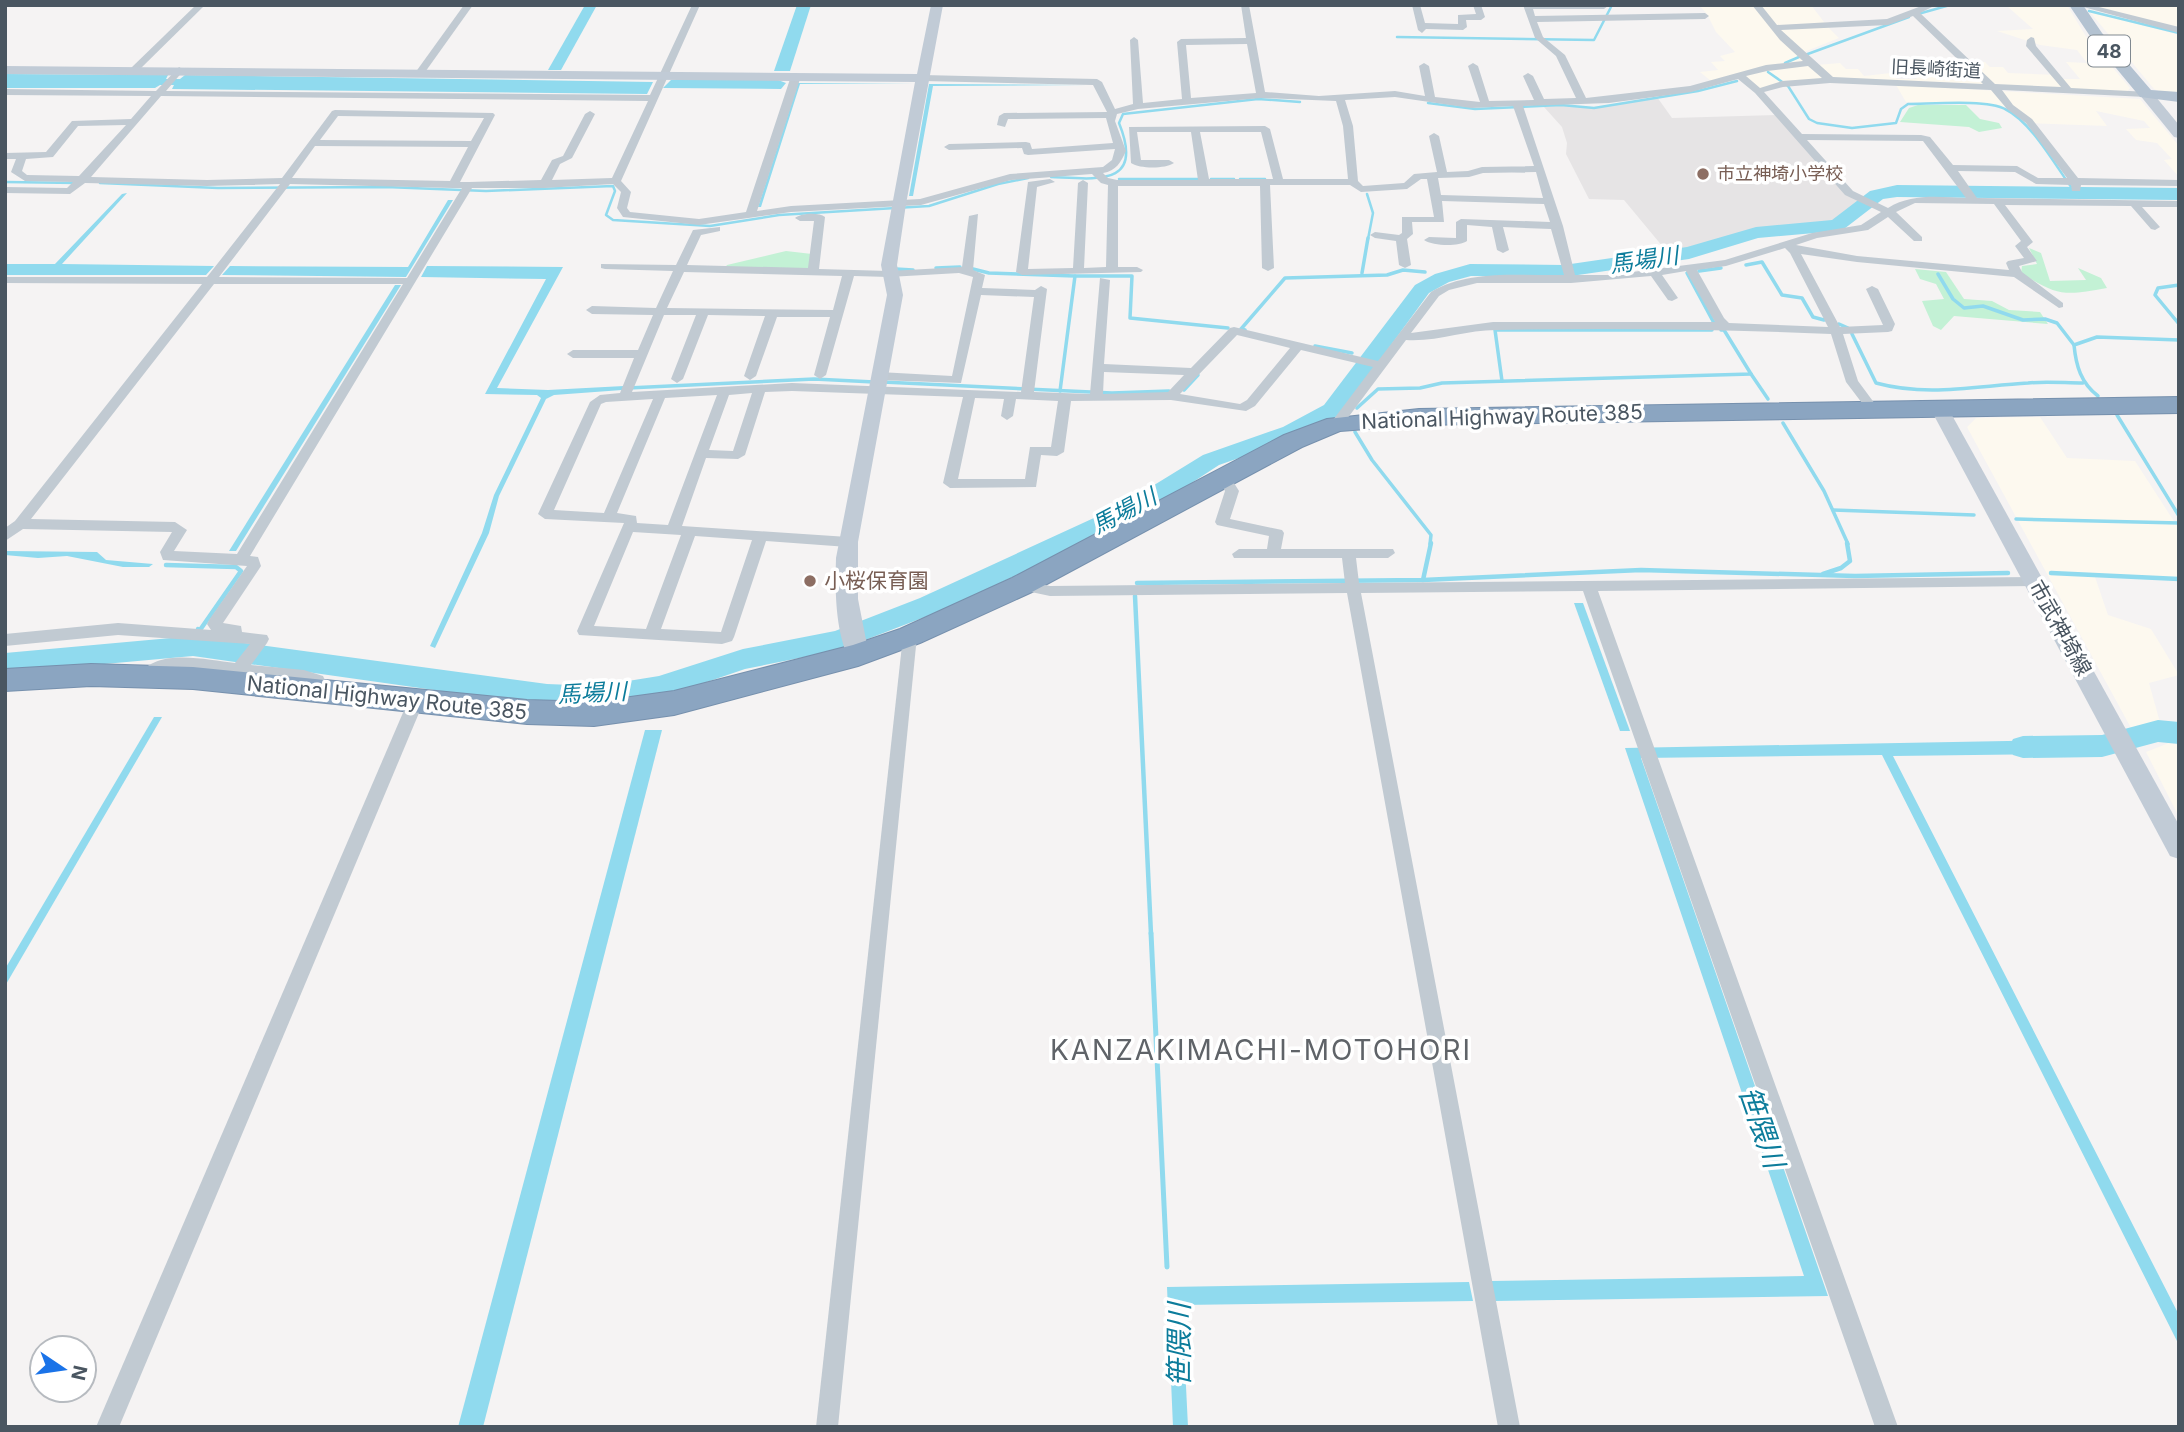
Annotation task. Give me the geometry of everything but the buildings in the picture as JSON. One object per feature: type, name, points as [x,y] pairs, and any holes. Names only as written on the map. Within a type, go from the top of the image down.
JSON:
[{"type":"highway","name":"National Highway Route 385","points":[[5,680],[91,675],[146,676],[527,712],[594,714],[674,703],[909,636],[1022,585],[1293,441],[1336,424],[1419,417],[2179,405]]},
{"type":"main road","name":"48","points":[[2078,5],[2096,36],[2146,94]]},
{"type":"main road","points":[[2146,94],[2179,97]]},
{"type":"main road","points":[[2146,94],[2179,134]]},
{"type":"street","points":[[134,70],[201,5]]},
{"type":"street","points":[[420,73],[469,5]]},
{"type":"street","points":[[616,181],[696,5]]},
{"type":"street","points":[[857,651],[847,613],[844,580],[848,542],[895,295],[889,274],[898,208],[937,5]]},
{"type":"street","points":[[1245,5],[1261,95]]},
{"type":"street","points":[[1416,5],[1422,28],[1463,27],[1461,17],[1481,17],[1477,5]]},
{"type":"street","points":[[1531,19],[1606,20],[1705,16],[1695,5]]},
{"type":"street","points":[[1756,5],[1774,28],[1830,80]]},
{"type":"street","points":[[1774,28],[1868,25],[1916,14],[1931,5]]},
{"type":"street","points":[[2078,5],[2179,30]]},
{"type":"street","points":[[1583,100],[1560,55],[1540,39],[1527,6],[1604,6]]},
{"type":"street","points":[[1916,14],[1993,87],[2010,107],[2029,121],[2073,189]]},
{"type":"street","points":[[1134,40],[1138,106]]},
{"type":"street","points":[[2031,40],[2031,46],[2069,91]]},
{"type":"street","points":[[1187,102],[1181,42],[1247,41]]},
{"type":"street","points":[[1002,125],[1004,116],[1112,114],[1138,106],[1261,95],[1340,99],[1382,93],[1518,108],[1540,103],[1626,99],[1690,89],[1741,77],[1800,54]]},
{"type":"street","points":[[1766,68],[1808,62]]},
{"type":"street","points":[[1424,66],[1431,99]]},
{"type":"street","points":[[1473,66],[1486,106]]},
{"type":"street","points":[[5,70],[134,70],[169,82],[653,98]]},
{"type":"street","points":[[5,92],[169,82],[420,73],[1097,82],[1126,149],[1136,163],[1169,163]]},
{"type":"street","points":[[751,214],[796,76]]},
{"type":"street","points":[[1528,76],[1540,103]]},
{"type":"street","points":[[1741,77],[1758,91],[1849,193],[1889,212],[1918,239]]},
{"type":"street","name":"旧長崎街道","points":[[1758,91],[1786,84],[1830,80],[2146,94]]},
{"type":"street","points":[[5,190],[70,191],[169,82]]},
{"type":"street","points":[[1340,99],[1348,126],[1353,182]]},
{"type":"street","points":[[1518,108],[1558,226],[1571,280]]},
{"type":"street","points":[[5,536],[20,524],[286,184],[335,113],[490,115],[475,144],[463,188],[411,281],[241,559]]},
{"type":"street","points":[[544,185],[556,162],[567,158],[590,114]]},
{"type":"street","points":[[5,156],[49,155],[73,124],[133,122]]},
{"type":"street","points":[[1031,178],[1083,183],[1102,178],[1126,149],[1132,129],[1265,129],[1279,182]]},
{"type":"street","points":[[1195,129],[1204,182]]},
{"type":"street","points":[[1374,235],[1401,238],[1408,234],[1406,219],[1440,220],[1436,198],[1438,175],[1434,136]]},
{"type":"street","points":[[1799,137],[1926,139],[1970,195]]},
{"type":"street","points":[[312,143],[475,144]]},
{"type":"street","points":[[949,148],[1026,145],[1028,152],[1126,149]]},
{"type":"street","points":[[22,157],[17,166],[20,177],[80,181],[463,188],[616,181]]},
{"type":"street","points":[[616,181],[626,192],[622,208],[627,215],[699,222],[831,205],[898,208],[1031,178],[1353,182],[1361,189],[1407,186],[1418,176],[1469,174],[1482,166],[1540,169]]},
{"type":"street","points":[[1950,168],[2017,169],[2036,181],[2135,205],[2179,204]]},
{"type":"street","points":[[1031,178],[1021,272],[1108,275],[1137,270]]},
{"type":"street","points":[[1096,394],[1108,275],[1102,178]]},
{"type":"street","points":[[1265,182],[1268,268]]},
{"type":"street","points":[[1078,272],[1083,183]]},
{"type":"street","points":[[1336,424],[1435,295],[1460,283],[1600,279],[1726,263],[1816,234],[1864,228],[1903,203],[1915,200],[1970,195],[1997,201],[2073,189],[2179,183]]},
{"type":"street","points":[[1436,198],[1550,201]]},
{"type":"street","points":[[1997,201],[2027,242],[2021,246],[2031,261],[2012,263],[2017,274],[2059,305]]},
{"type":"street","points":[[2135,205],[2155,227]]},
{"type":"street","points":[[967,272],[974,216]]},
{"type":"street","points":[[625,395],[697,232],[820,217],[813,272]]},
{"type":"street","points":[[1429,240],[1462,241],[1461,222],[1558,226]]},
{"type":"street","points":[[1497,223],[1503,250]]},
{"type":"street","points":[[1401,238],[1405,265]]},
{"type":"street","points":[[1788,245],[1799,250],[1857,259],[2017,274]]},
{"type":"street","points":[[1788,245],[1795,252],[1836,331],[1852,382],[1872,408]]},
{"type":"street","points":[[606,266],[889,274],[942,270],[979,275],[957,380],[604,398],[596,402],[545,514],[631,519],[630,527],[624,534],[584,631],[722,639],[727,636],[761,535]]},
{"type":"street","points":[[1690,268],[1719,320],[1726,326]]},
{"type":"street","points":[[1654,272],[1672,298]]},
{"type":"street","points":[[820,374],[849,273]]},
{"type":"street","points":[[5,279],[411,281]]},
{"type":"street","points":[[1403,337],[1447,335],[1478,326],[1726,326],[1836,331],[1888,328],[1889,324],[1872,289]]},
{"type":"street","points":[[976,291],[1040,292],[1028,391]]},
{"type":"street","points":[[592,310],[836,314]]},
{"type":"street","points":[[677,379],[704,312]]},
{"type":"street","points":[[750,376],[772,313]]},
{"type":"street","points":[[1171,396],[1234,331],[1381,365]]},
{"type":"street","points":[[878,382],[970,393],[1011,394],[1028,391],[1065,397],[1096,394],[1171,396],[1242,408],[1251,403],[1299,345]]},
{"type":"street","points":[[573,354],[642,354]]},
{"type":"street","points":[[1098,368],[1195,372]]},
{"type":"street","points":[[701,454],[738,455],[760,389]]},
{"type":"street","points":[[673,530],[724,392]]},
{"type":"street","points":[[970,393],[950,483],[1031,484],[1035,450],[1057,452],[1065,397]]},
{"type":"street","points":[[609,517],[661,394]]},
{"type":"street","points":[[1007,416],[1011,394]]},
{"type":"street","name":"市武神埼線","points":[[1938,408],[2123,742],[2179,849]]},
{"type":"street","points":[[1224,478],[1232,491],[1222,522],[1277,533],[1273,554]]},
{"type":"street","points":[[20,524],[175,527],[180,530],[167,552],[168,556],[253,561],[254,566],[214,624],[218,628],[261,632],[264,635],[239,669]]},
{"type":"street","points":[[630,527],[848,542]]},
{"type":"street","points":[[651,635],[690,531]]},
{"type":"street","points":[[1348,553],[1509,1427]]},
{"type":"street","points":[[1239,554],[1388,553]]},
{"type":"street","points":[[1022,585],[1050,591],[1352,582],[1589,586],[2035,581]]},
{"type":"street","points":[[1589,586],[1887,1427]]},
{"type":"street","points":[[5,640],[41,639],[118,629],[262,639]]},
{"type":"street","points":[[827,1427],[909,636]]},
{"type":"street","points":[[146,676],[159,666],[185,664],[304,676],[318,680],[322,691]]},
{"type":"street","points":[[107,1427],[416,701]]},
{"type":"shaded area","points":[[1699,5],[1811,5],[1824,22],[1829,22],[1829,28],[1839,38],[1804,52],[1817,65],[1840,63],[1846,69],[1858,69],[1864,76],[1891,73],[1897,79],[1917,79],[1907,67],[1939,68],[1933,61],[1985,62],[1990,67],[2003,67],[2008,73],[2059,75],[2062,79],[2080,79],[2066,62],[2087,63],[2077,50],[2040,45],[1997,31],[2033,29],[2008,7],[2067,5],[2085,35],[2130,88],[2127,92],[1866,79],[1758,89],[1740,75],[1711,81],[1700,72],[1718,70],[1711,62],[1725,61],[1720,56],[1735,52],[1716,32]]},
{"type":"shaded area","points":[[2087,5],[2179,5],[2179,28]]},
{"type":"shaded area","points":[[2089,11],[2179,35],[2179,96],[2167,95],[2154,89]]},
{"type":"shaded area","points":[[1896,85],[2140,99],[2179,146],[2179,177],[2164,160],[2172,159],[2157,143],[2136,140],[2126,129],[2150,128],[2144,121],[2096,111],[2107,126],[2025,123],[2006,107],[1974,103],[1906,102]]},
{"type":"shaded area","name":"市立神埼小学校","points":[[1657,97],[1672,118],[1776,115],[1847,194],[1861,203],[1837,222],[1772,227],[1686,252],[1668,253],[1624,200],[1589,199],[1566,154],[1567,143],[1562,127],[1544,107],[1565,105],[1595,108]]},
{"type":"shaded area","points":[[2040,417],[2067,458],[2135,461],[2179,529],[2179,581],[2095,577],[2108,615],[2151,629],[2179,675],[2149,683],[2161,726],[2131,728],[1967,427],[1976,418]]},
{"type":"shaded area","points":[[2169,743],[2179,745],[2179,817],[2146,752]]},
{"type":"green space","points":[[1918,105],[1966,105],[1980,119],[1999,123],[2002,128],[1979,132],[1969,127],[1900,122],[1909,108]]},
{"type":"green space","points":[[2029,248],[2041,253],[2050,281],[2086,280],[2078,268],[2101,278],[2107,288],[2071,293],[2044,286],[2021,273],[2022,266],[2037,264]]},
{"type":"green space","points":[[786,251],[812,254],[811,270],[725,268],[727,265]]},
{"type":"green space","points":[[1915,269],[1946,272],[1964,299],[1992,301],[2009,310],[2040,312],[2048,324],[1954,316],[1941,330],[1933,326],[1922,301],[1944,299],[1936,284],[1920,279]]},
{"type":"water","points":[[585,5],[597,5],[561,70],[548,70]]},
{"type":"water","points":[[797,5],[811,5],[790,71],[774,71]]},
{"type":"water","points":[[5,74],[168,75],[166,79],[180,79],[185,75],[653,82],[647,94],[172,89],[174,85],[160,85],[155,88],[5,88]]},
{"type":"water","points":[[671,80],[778,80],[786,83],[781,89],[663,88]]},
{"type":"water","points":[[798,83],[915,83],[800,84],[761,207],[758,207]]},
{"type":"water","points":[[929,84],[1089,85],[933,86],[913,196],[909,196]]},
{"type":"water","points":[[127,193],[62,264],[214,266],[206,275],[5,275],[5,264],[55,264],[122,194]]},
{"type":"water","points":[[448,200],[453,200],[406,277],[222,275],[230,266],[408,267]]},
{"type":"water","points":[[427,266],[563,267],[497,388],[548,390],[624,386],[622,390],[554,395],[546,399],[499,496],[489,533],[435,648],[430,646],[482,533],[494,495],[541,398],[537,395],[485,394],[546,279],[421,277]]},
{"type":"water","points":[[395,285],[401,285],[236,551],[229,551]]},
{"type":"water","points":[[5,551],[97,552],[106,560],[153,564],[149,567],[123,567],[67,556],[38,558],[5,555]]},
{"type":"water","points":[[1574,603],[1583,603],[1630,731],[1620,731]]},
{"type":"water","points":[[154,717],[162,717],[5,986],[5,969]]},
{"type":"water","points":[[645,730],[662,730],[483,1427],[458,1427]]},
{"type":"water","points":[[2055,740],[2064,754],[1893,756],[2179,1315],[2179,1345],[1882,755],[1641,758],[1828,1296],[1495,1301],[1491,1281],[1804,1276],[1625,748]]},
{"type":"water","points":[[1469,1282],[1473,1301],[1182,1305],[1188,1427],[1173,1427],[1167,1287]]},
{"type":"waterway","points":[[1397,37],[1594,40],[1612,5]]},
{"type":"waterway","points":[[1918,14],[1950,5]]},
{"type":"waterway","points":[[1984,5],[2031,5]]},
{"type":"waterway","points":[[2089,11],[2179,33]]},
{"type":"waterway","points":[[1805,55],[1909,17]]},
{"type":"waterway","points":[[1785,63],[1799,57]]},
{"type":"waterway","points":[[1768,72],[1788,86],[1809,119],[1817,123],[1852,128],[1896,123],[1901,109],[1908,104],[1972,103],[2005,109],[2034,134],[2074,191]]},
{"type":"waterway","points":[[1428,103],[1475,109],[1561,105],[1594,108],[1698,91],[1737,81]]},
{"type":"waterway","points":[[1051,177],[1100,178],[1121,169],[1126,159],[1119,123],[1123,114],[1258,99],[1300,102]]},
{"type":"waterway","points":[[100,183],[218,188],[386,187],[486,191],[613,186],[615,191],[606,215],[613,220],[710,226],[779,215],[929,206],[998,184],[1028,178]]},
{"type":"waterway","points":[[1119,179],[1198,179]]},
{"type":"waterway","points":[[1211,179],[1234,179]]},
{"type":"waterway","points":[[1240,179],[1265,179]]},
{"type":"waterway","points":[[5,182],[77,183]]},
{"type":"waterway","name":"馬場川","points":[[5,663],[193,646],[547,695],[597,697],[660,687],[743,659],[839,640],[929,605],[1129,512],[1211,460],[1291,432],[1332,410],[1422,289],[1442,278],[1470,270],[1564,271],[1689,253],[1756,233],[1837,225],[1877,195],[1897,191],[2179,194]]},
{"type":"waterway","points":[[1367,194],[1373,213],[1368,239]]},
{"type":"waterway","points":[[1362,273],[1368,238]]},
{"type":"waterway","points":[[1746,265],[1762,262],[1782,295],[1802,298],[1813,317],[1824,320]]},
{"type":"waterway","points":[[936,268],[960,267]]},
{"type":"waterway","points":[[1699,271],[1721,268]]},
{"type":"waterway","points":[[896,269],[913,270]]},
{"type":"waterway","points":[[973,269],[989,273],[1075,276]]},
{"type":"waterway","points":[[1245,330],[1241,329],[1285,278],[1387,275],[1403,270],[1425,272]]},
{"type":"waterway","points":[[1687,273],[1714,323]]},
{"type":"waterway","points":[[1938,274],[1953,299],[1964,308],[1983,306],[2023,320],[2045,319],[2057,323],[2074,345]]},
{"type":"waterway","points":[[1060,391],[1075,276]]},
{"type":"waterway","points":[[1075,276],[1132,276],[1130,318],[1228,328]]},
{"type":"waterway","points":[[2179,285],[2158,288],[2155,295],[2179,324]]},
{"type":"waterway","points":[[1839,324],[1848,328]]},
{"type":"waterway","points":[[1502,381],[1495,330],[1712,330]]},
{"type":"waterway","points":[[1721,330],[1724,330],[1751,374]]},
{"type":"waterway","points":[[1852,334],[1876,383],[1933,390],[2035,382],[2083,383]]},
{"type":"waterway","points":[[2074,345],[2097,337],[2179,340]]},
{"type":"waterway","points":[[2074,345],[2080,374],[2098,396]]},
{"type":"waterway","points":[[1315,346],[1352,353]]},
{"type":"waterway","points":[[1357,408],[1378,389],[1420,388],[1442,383],[1751,374]]},
{"type":"waterway","points":[[1751,374],[1768,399]]},
{"type":"waterway","points":[[1184,390],[1198,375]]},
{"type":"waterway","points":[[628,388],[814,379],[874,382]]},
{"type":"waterway","points":[[883,382],[1060,391]]},
{"type":"waterway","points":[[1060,391],[1112,393],[1169,391]]},
{"type":"waterway","points":[[2117,415],[2179,516]]},
{"type":"waterway","points":[[1783,423],[1824,491],[1848,544]]},
{"type":"waterway","points":[[1355,432],[1372,460],[1431,535],[1430,544]]},
{"type":"waterway","points":[[1833,510],[1974,515]]},
{"type":"waterway","points":[[2016,519],[2179,523]]},
{"type":"waterway","points":[[1423,580],[1431,543]]},
{"type":"waterway","points":[[1823,574],[1841,568],[1850,561],[1847,543]]},
{"type":"waterway","points":[[166,565],[236,567],[241,571],[200,630],[198,629]]},
{"type":"waterway","points":[[1423,580],[1641,570],[1855,576],[2008,573]]},
{"type":"waterway","points":[[2051,573],[2179,579]]},
{"type":"waterway","points":[[1137,583],[1423,580]]},
{"type":"waterway","points":[[1135,596],[1151,934]]},
{"type":"waterway","name":"笹隈川","points":[[2023,747],[2102,746],[2158,731],[2179,733]]},
{"type":"waterway","points":[[1151,933],[1167,1267]]},
{"type":"place","name":"市立神埼小学校","points":[[1703,174]]},
{"type":"place","name":"小桜保育園","points":[[810,581]]},
{"type":"district","name":"KANZAKIMACHI-MOTOHORI","points":[[1261,1050]]}]
